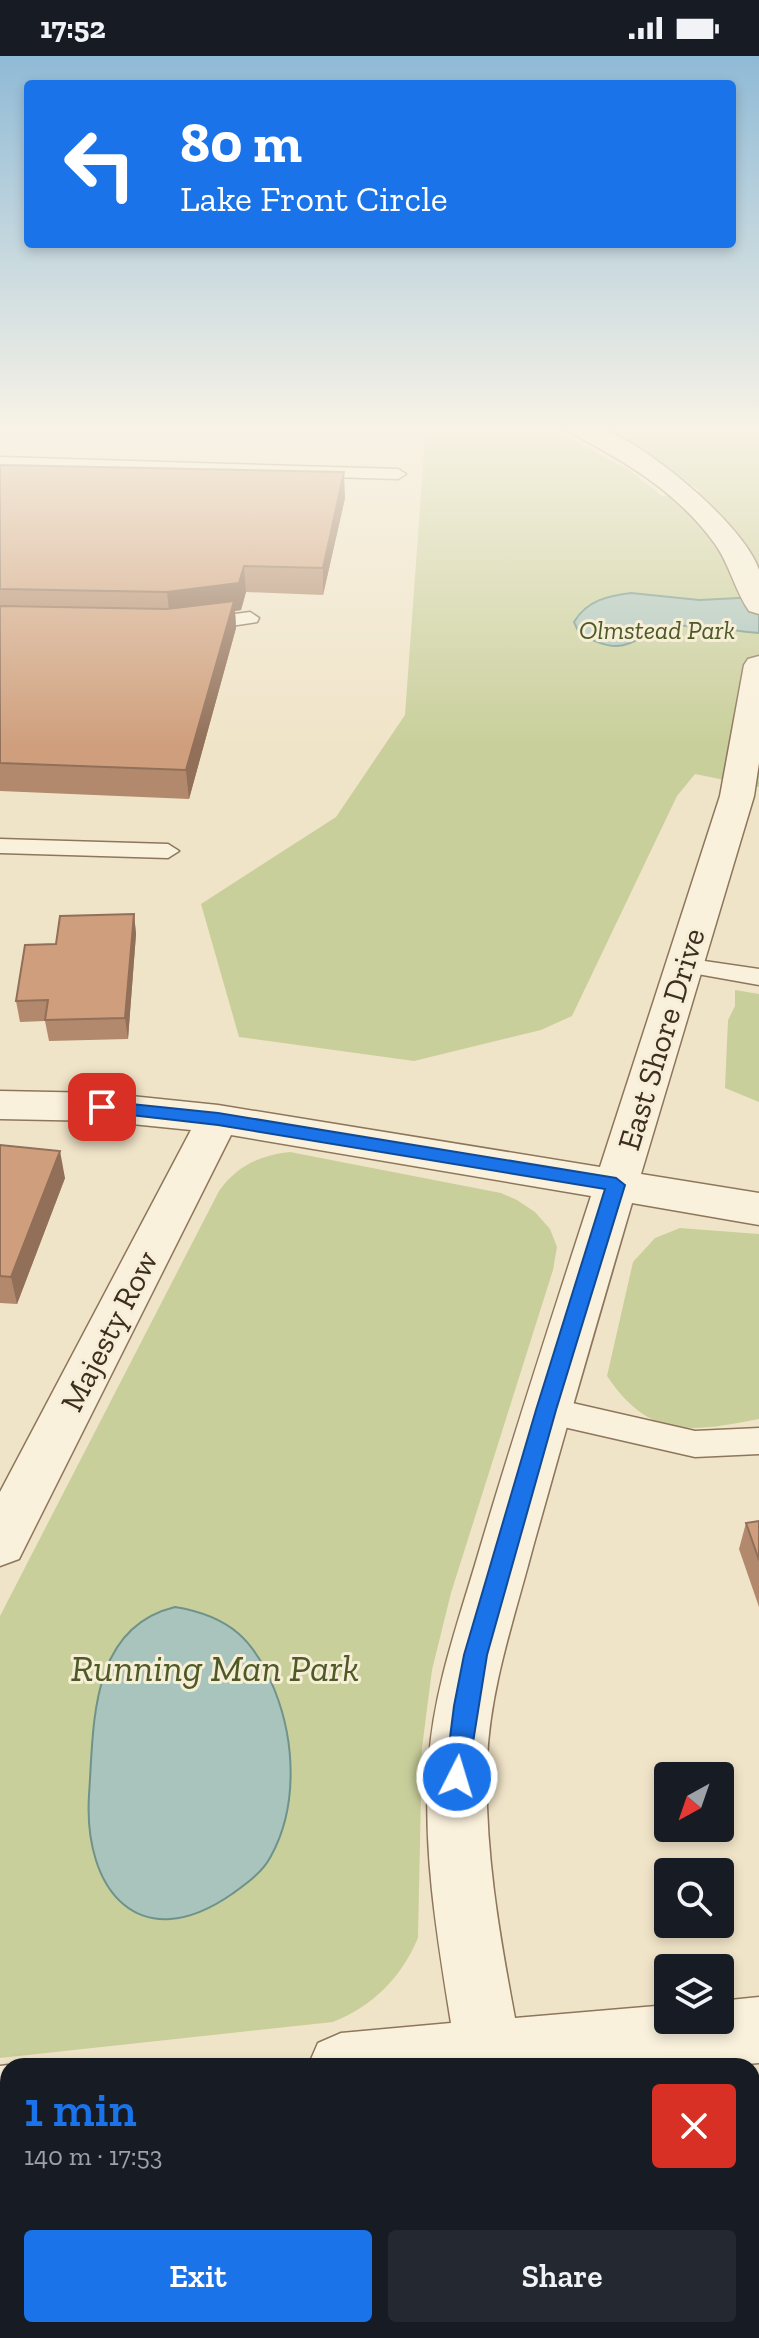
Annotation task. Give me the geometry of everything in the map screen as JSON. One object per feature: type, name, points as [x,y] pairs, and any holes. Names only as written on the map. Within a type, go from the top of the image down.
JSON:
[{"type":"street","points":[[720,532],[755,592]]},
{"type":"street","name":"East Shore Drive","points":[[490,2058],[469,1941],[456,1820],[458,1756],[476,1655],[546,1410],[684,965],[748,798],[759,665]]},
{"type":"street","points":[[0,1105],[102,1107],[218,1119],[759,1209]]},
{"type":"street","name":"Majesty Row","points":[[0,1543],[218,1119]]},
{"type":"street","points":[[499,2058],[759,2030]]},
{"type":"lane","points":[[183,627],[250,618]]},
{"type":"lane","points":[[0,846],[168,851]]},
{"type":"lane","points":[[684,965],[759,977]]},
{"type":"lane","points":[[546,1410],[695,1444],[759,1441]]},
{"type":"green space","name":"Olmstead Park","points":[[418,532],[759,532],[759,787],[695,774],[677,796],[572,1016],[541,1030],[414,1061],[239,1037],[201,904],[336,817],[405,715]]},
{"type":"green space","points":[[735,990],[759,994],[759,1102],[725,1088],[728,1020],[735,1006]]},
{"type":"green space","name":"Running Man Park","points":[[290,1152],[501,1193],[535,1212],[550,1229],[557,1247],[553,1270],[451,1593],[432,1670],[422,1748],[418,1938],[403,1966],[384,1989],[361,2008],[333,2022],[0,2058],[0,1616],[219,1191],[233,1175],[250,1163]]},
{"type":"green space","points":[[680,1228],[759,1234],[759,1419],[692,1428],[656,1421],[639,1412],[607,1376],[633,1262],[655,1238]]},
{"type":"water","points":[[631,593],[699,600],[759,597],[759,633],[678,626],[611,646],[579,633],[574,622],[585,609],[606,598]]},
{"type":"water","points":[[175,1607],[226,1624],[249,1644],[259,1658],[282,1711],[291,1774],[286,1817],[280,1837],[264,1867],[232,1894],[199,1912],[170,1919],[145,1916],[124,1904],[107,1885],[96,1860],[90,1829],[89,1795],[96,1710],[111,1657],[126,1635],[147,1618]]},
{"type":"building","points":[[0,532],[331,532],[323,568],[244,566],[239,583],[167,592],[0,589]]},
{"type":"building","points":[[234,601],[186,770],[0,763],[0,606],[167,609]]},
{"type":"building","points":[[134,914],[125,1018],[45,1020],[48,1000],[16,1001],[25,945],[56,944],[60,916]]},
{"type":"building","points":[[0,1145],[60,1151],[11,1277],[0,1276]]},
{"type":"building","points":[[759,1521],[759,1560],[746,1523]]},
{"type":"route","points":[[102,1107],[218,1119],[616,1185],[546,1410],[476,1655],[465,1706],[457,1777]]}]
